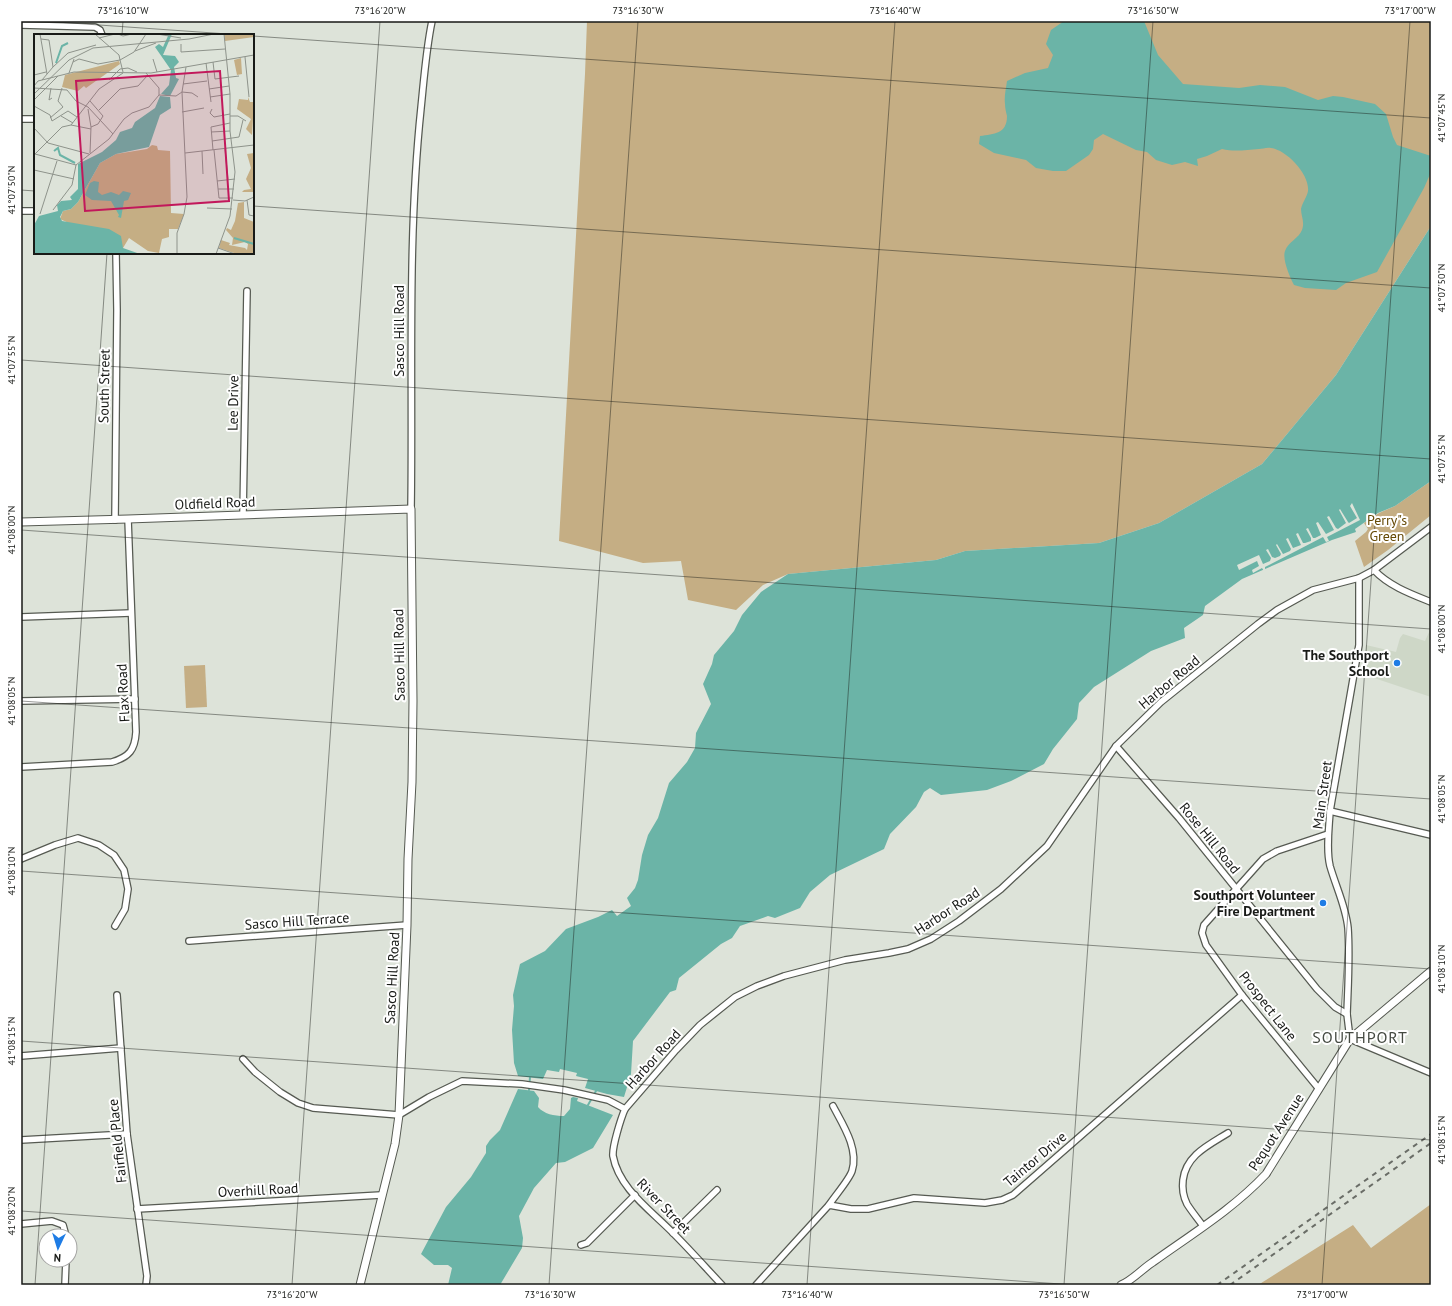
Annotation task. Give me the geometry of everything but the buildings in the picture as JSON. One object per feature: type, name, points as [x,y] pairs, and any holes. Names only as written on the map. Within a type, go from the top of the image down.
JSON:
[{"type":"street","name":"Sasco Hill Road","points":[[360,1285],[381,1195],[395,1144],[399,1115],[407,924],[413,701],[411,510],[412,279],[414,197],[424,71],[432,21]]},
{"type":"street","points":[[21,25],[94,27],[100,30],[102,34]]},
{"type":"street","points":[[21,119],[34,119]]},
{"type":"street","points":[[21,211],[34,211]]},
{"type":"street","name":"South Street","points":[[115,520],[116,254]]},
{"type":"street","name":"Lee Drive","points":[[243,515],[247,291]]},
{"type":"street","name":"Oldfield Road","points":[[21,522],[411,510]]},
{"type":"street","name":"Flax Road","points":[[21,767],[112,762],[129,754],[133,747],[136,739],[128,519]]},
{"type":"street","name":"Harbor Road","points":[[399,1115],[429,1097],[462,1081],[522,1084],[583,1094],[608,1100],[625,1109],[676,1050],[700,1025],[735,997],[757,986],[784,976],[845,960],[908,949],[931,939],[959,921],[1001,889],[1047,846],[1116,746],[1161,702],[1277,610],[1313,590],[1359,578],[1374,570],[1431,527]]},
{"type":"street","points":[[1374,570],[1378,575],[1399,588],[1431,602]]},
{"type":"street","name":"Main Street","points":[[1347,1014],[1349,978],[1348,927],[1342,899],[1330,866],[1328,834],[1330,811],[1359,645],[1359,578]]},
{"type":"street","points":[[21,617],[131,613]]},
{"type":"street","points":[[21,701],[135,699]]},
{"type":"street","name":"Rose Hill Road","points":[[1116,746],[1179,818],[1317,989],[1335,1007],[1347,1014]]},
{"type":"street","points":[[1330,811],[1431,835]]},
{"type":"street","points":[[1236,889],[1263,859],[1278,851],[1328,834]]},
{"type":"street","points":[[21,859],[55,845],[78,838],[99,845],[114,855],[124,870],[128,889],[125,909],[115,926]]},
{"type":"street","name":"Prospect Lane","points":[[1236,889],[1204,925],[1202,936],[1242,995],[1318,1089]]},
{"type":"street","name":"Sasco Hill Terrace","points":[[188,941],[407,924]]},
{"type":"street","name":"Pequot Avenue","points":[[1121,1285],[1128,1283],[1144,1268],[1252,1189],[1266,1174],[1290,1138],[1318,1089],[1350,1039],[1431,971]]},
{"type":"street","name":"Fairfield Place","points":[[117,995],[127,1134],[147,1276],[146,1285]]},
{"type":"street","name":"Taintor Drive","points":[[829,1205],[851,1209],[868,1209],[914,1198],[985,1203],[1002,1200],[1013,1195],[1024,1187],[1242,995]]},
{"type":"street","points":[[1347,1014],[1350,1039],[1431,1073]]},
{"type":"street","points":[[21,1056],[121,1048]]},
{"type":"street","points":[[243,1059],[255,1072],[280,1092],[298,1103],[313,1108],[399,1115]]},
{"type":"street","points":[[756,1285],[829,1205],[852,1172],[852,1150],[849,1136],[833,1106]]},
{"type":"street","name":"River Street","points":[[625,1109],[620,1121],[613,1155],[621,1177],[635,1195],[673,1232],[722,1285]]},
{"type":"street","points":[[1203,1226],[1187,1204],[1184,1196],[1182,1187],[1185,1168],[1190,1160],[1196,1155],[1228,1133]]},
{"type":"street","points":[[21,1140],[127,1134]]},
{"type":"street","points":[[673,1232],[717,1190]]},
{"type":"street","name":"Overhill Road","points":[[137,1209],[381,1195]]},
{"type":"street","points":[[581,1245],[587,1243],[635,1195]]},
{"type":"street","points":[[21,1224],[52,1221],[63,1224],[64,1228]]},
{"type":"street","points":[[65,1285],[66,1268]]},
{"type":"shaded area","name":"The Southport School","points":[[1431,628],[1431,697],[1362,674],[1366,645],[1396,652],[1400,638],[1403,634],[1425,641]]},
{"type":"green space","points":[[587,21],[1431,21],[1431,226],[1336,375],[1262,464],[1159,523],[1099,543],[965,551],[936,560],[788,574],[763,585],[736,610],[688,600],[681,561],[643,563],[559,541]]},
{"type":"green space","name":"Perry\"s Green","points":[[1431,481],[1431,515],[1388,550],[1364,567],[1355,541],[1368,529],[1364,523],[1379,513],[1395,506]]},
{"type":"green space","points":[[205,665],[207,707],[186,708],[184,666]]},
{"type":"green space","points":[[1431,1204],[1431,1285],[1258,1285],[1353,1225],[1371,1248]]},
{"type":"water","points":[[1064,21],[1144,21],[1158,55],[1183,84],[1239,88],[1260,85],[1285,87],[1318,100],[1333,96],[1375,104],[1386,114],[1397,145],[1431,156],[1431,172],[1424,188],[1377,272],[1346,283],[1336,290],[1305,288],[1294,285],[1290,278],[1284,254],[1286,248],[1301,233],[1303,222],[1301,209],[1308,191],[1308,185],[1296,164],[1284,153],[1277,150],[1269,148],[1240,150],[1222,149],[1197,159],[1198,166],[1185,162],[1172,165],[1156,160],[1147,152],[1136,150],[1103,134],[1094,140],[1093,149],[1089,155],[1066,171],[1053,171],[1036,168],[1026,160],[994,153],[979,144],[980,136],[995,134],[1002,130],[1005,126],[1007,116],[1005,98],[1007,81],[1025,73],[1048,68],[1053,55],[1046,44],[1051,30]]},
{"type":"water","points":[[1431,226],[1431,481],[1395,506],[1378,513],[1355,529],[1356,532],[1332,540],[1242,579],[1205,606],[1203,615],[1184,628],[1185,638],[1151,651],[1094,687],[1079,703],[1077,719],[1053,749],[1044,764],[1011,781],[987,790],[941,795],[930,788],[924,792],[916,807],[890,834],[884,849],[830,875],[810,892],[800,908],[775,918],[768,916],[740,926],[732,938],[721,944],[679,978],[676,990],[670,992],[633,1041],[631,1074],[624,1097],[585,1088],[588,1079],[576,1076],[577,1073],[560,1069],[559,1072],[547,1070],[543,1079],[518,1076],[514,1063],[512,1030],[514,1006],[513,995],[520,964],[545,951],[566,929],[612,910],[617,916],[631,906],[627,898],[635,888],[638,880],[642,855],[648,835],[658,818],[669,783],[687,762],[695,748],[696,733],[711,704],[703,684],[712,664],[714,655],[734,631],[742,615],[761,592],[788,574],[936,560],[965,551],[1099,543],[1159,523],[1262,464],[1336,375]]},
{"type":"water","points":[[518,1089],[534,1091],[539,1098],[538,1107],[543,1111],[557,1116],[564,1116],[570,1109],[571,1098],[573,1097],[578,1098],[577,1101],[613,1115],[593,1148],[565,1162],[556,1163],[534,1188],[519,1216],[523,1238],[522,1248],[500,1285],[448,1285],[452,1268],[448,1265],[434,1265],[421,1254],[446,1207],[471,1177],[486,1153],[486,1146],[500,1130]]},
{"type":"pier","points":[[1352,503],[1360,520],[1327,537],[1329,541],[1326,542],[1323,537],[1265,567],[1264,571],[1262,568],[1253,573],[1252,570],[1259,566],[1257,561],[1239,570],[1237,565],[1259,555],[1263,564],[1270,561],[1271,558],[1266,550],[1268,549],[1272,557],[1275,558],[1280,556],[1281,554],[1276,545],[1277,544],[1283,554],[1290,551],[1291,549],[1286,539],[1288,538],[1293,548],[1301,545],[1296,534],[1298,533],[1303,543],[1311,541],[1306,529],[1308,528],[1313,538],[1321,535],[1316,523],[1318,522],[1326,534],[1334,530],[1327,517],[1329,516],[1338,529],[1346,523],[1339,510],[1340,509],[1349,523],[1357,518],[1350,506]]},
{"type":"waterway","points":[[529,1090],[530,1077]]},
{"type":"waterway","points":[[588,1105],[596,1091]]},
{"type":"railway","points":[[1217,1285],[1431,1134]]},
{"type":"railway","points":[[1230,1285],[1431,1143]]},
{"type":"place","name":"The Southport School","points":[[1397,663]]},
{"type":"place","name":"Southport Volunteer Fire Department","points":[[1323,903]]},
{"type":"district","name":"SOUTHPORT","points":[[1360,1037]]}]
